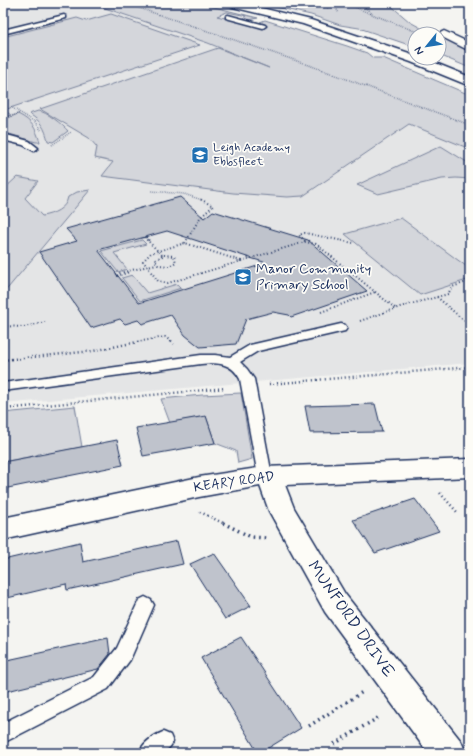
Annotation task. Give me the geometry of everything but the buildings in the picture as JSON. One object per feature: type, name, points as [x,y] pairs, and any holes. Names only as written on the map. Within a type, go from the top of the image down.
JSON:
[{"type":"street","points":[[228,3],[307,22],[367,42],[470,82]]},
{"type":"street","points":[[447,36],[469,47]]},
{"type":"street","name":"KEARY ROAD","points":[[3,529],[199,487],[268,476],[470,468]]},
{"type":"street","name":"MUNFORD DRIVE","points":[[268,476],[282,511],[335,603],[449,753]]},
{"type":"lane","points":[[251,23],[274,14]]},
{"type":"lane","points":[[3,32],[64,17]]},
{"type":"lane","points":[[228,17],[262,26]]},
{"type":"lane","points":[[3,137],[26,143],[34,148]]},
{"type":"lane","points":[[231,362],[257,347],[342,328]]},
{"type":"lane","points":[[3,387],[213,359],[222,359],[231,362],[243,372],[247,379],[268,476]]},
{"type":"lane","points":[[3,733],[101,683],[124,654],[146,605]]},
{"type":"path","points":[[124,3],[309,65],[470,125]]},
{"type":"path","points":[[344,3],[407,28]]},
{"type":"path","points":[[361,3],[372,13],[371,15]]},
{"type":"path","points":[[6,118],[20,113]]},
{"type":"path","points":[[47,148],[71,132]]},
{"type":"path","points":[[151,191],[192,195],[213,206],[200,218],[185,243]]},
{"type":"path","points":[[306,242],[299,237],[299,235],[305,233],[353,243]]},
{"type":"path","points":[[145,237],[162,256]]},
{"type":"path","points":[[241,261],[185,243],[149,254],[142,261],[158,280],[165,284],[306,242],[318,244],[395,308]]},
{"type":"path","points":[[117,275],[156,264],[165,267],[176,262],[174,256],[162,256],[155,260],[156,264]]},
{"type":"path","points":[[342,328],[395,308],[448,294],[454,286],[470,281]]},
{"type":"path","points":[[319,312],[375,292]]},
{"type":"path","points":[[437,297],[470,326]]},
{"type":"path","points":[[3,326],[22,328],[45,322]]},
{"type":"path","points":[[3,360],[93,351],[165,337],[179,349]]},
{"type":"path","points":[[437,489],[457,512]]},
{"type":"path","points":[[195,510],[246,535],[271,540]]},
{"type":"path","points":[[309,726],[368,689]]},
{"type":"path","points":[[334,744],[380,714],[385,722]]},
{"type":"shaded area","points":[[3,3],[90,3],[208,43],[470,148],[470,363],[3,404]]},
{"type":"shaded area","points":[[90,3],[198,3],[258,18],[249,20],[242,19],[247,16],[227,12],[217,16],[261,27],[266,25],[260,22],[265,20],[367,53],[373,58],[383,58],[470,95],[470,149],[409,124],[303,196],[287,197],[233,193],[102,176],[113,162],[95,158],[97,147],[89,138],[40,109],[218,48],[269,68],[208,43]]},
{"type":"shaded area","points":[[258,3],[396,3],[389,4],[410,22],[417,26],[407,26],[407,44],[359,28],[340,25],[311,15]]},
{"type":"shaded area","points":[[111,14],[200,45],[4,110],[11,115],[3,118],[3,37],[77,18],[86,21]]},
{"type":"shaded area","points":[[447,38],[470,50],[470,68],[447,58]]},
{"type":"shaded area","points":[[38,111],[50,116],[68,131],[53,142],[48,141],[42,125],[37,119],[29,114]]},
{"type":"shaded area","points":[[18,114],[33,125],[40,142],[3,132],[3,120]]},
{"type":"shaded area","points":[[441,146],[470,164],[470,179],[442,179],[378,194],[357,185]]},
{"type":"shaded area","points":[[17,177],[38,181],[25,198],[42,216],[62,208],[68,197],[77,192],[90,190],[3,294],[3,190]]},
{"type":"shaded area","points":[[401,218],[470,269],[470,279],[420,295],[345,234]]},
{"type":"shaded area","points":[[142,240],[146,244],[114,253],[127,269],[118,272],[101,251]]},
{"type":"shaded area","points":[[132,275],[147,293],[177,284],[181,288],[140,301],[122,278]]},
{"type":"shaded area","points":[[241,393],[252,459],[238,463],[236,451],[215,443],[206,416],[170,423],[161,399],[202,395]]},
{"type":"shaded area","points":[[75,406],[82,447],[47,454],[43,452],[34,456],[3,462],[3,413]]},
{"type":"place","name":"Leigh Academy Ebbsfleet","points":[[200,155]]},
{"type":"place","name":"Manor Community Primary School","points":[[243,277]]}]
